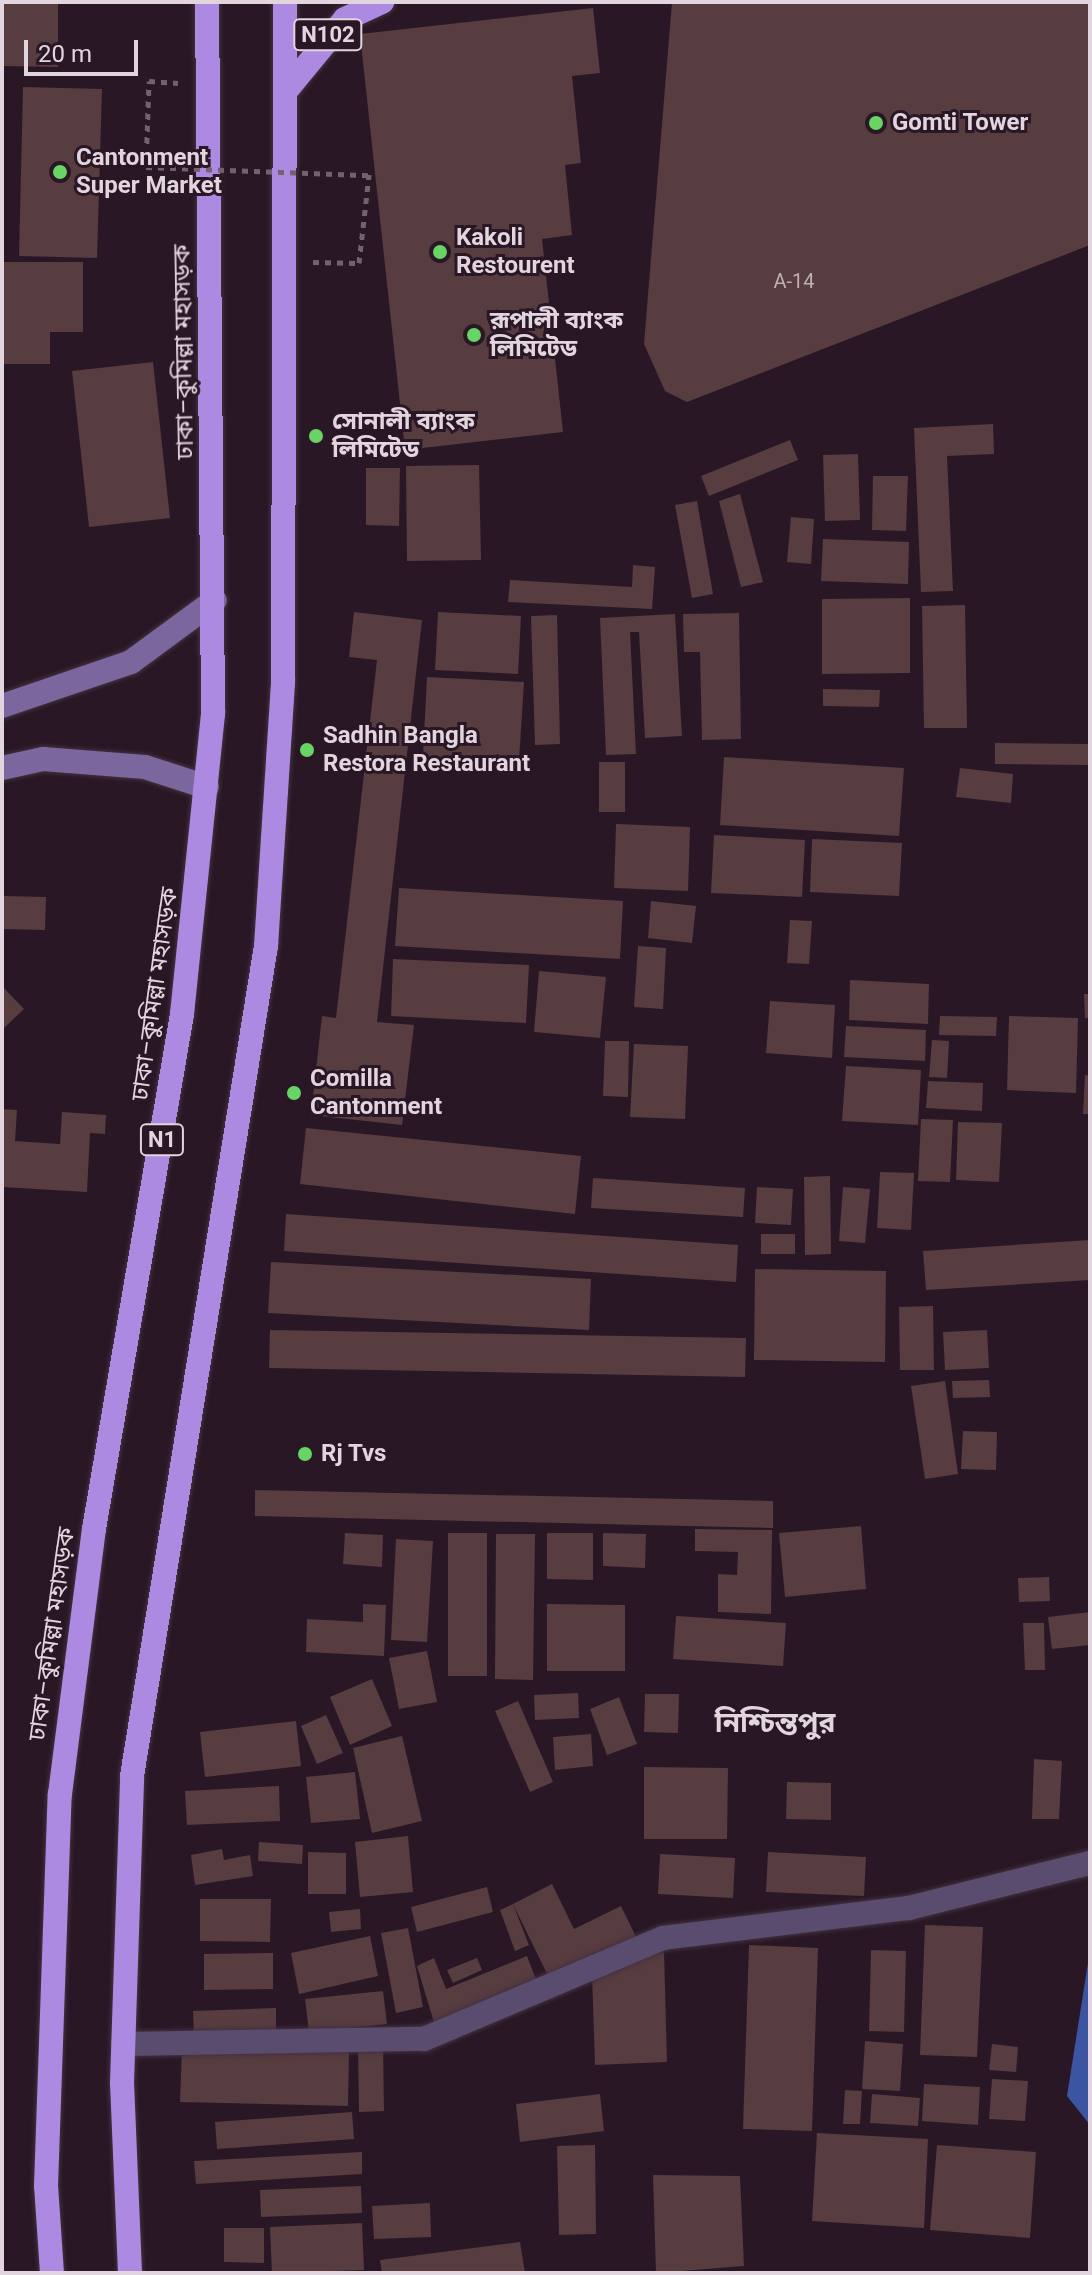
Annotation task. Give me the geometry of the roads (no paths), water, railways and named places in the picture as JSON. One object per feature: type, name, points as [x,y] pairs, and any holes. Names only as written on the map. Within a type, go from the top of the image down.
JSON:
[{"type":"highway","name":"ঢাকা–কুমিল্লা মহাসড়ক","points":[[52,2273],[51,1952],[68,1717],[182,1014],[207,787],[215,600],[207,2]]},
{"type":"highway","points":[[130,2273],[123,2044],[132,1776],[266,946],[283,682],[289,87],[285,2]]},
{"type":"highway","name":"N102","points":[[289,87],[345,19],[382,2]]},
{"type":"main road","points":[[2,706],[131,662],[215,600]]},
{"type":"main road","points":[[2,768],[43,759],[145,767],[207,787]]},
{"type":"street","points":[[123,2044],[424,2039],[663,1938],[909,1908],[1090,1863]]},
{"type":"water","points":[[1090,1950],[1090,2125],[1067,2096]]},
{"type":"place","name":"Gomti Tower","points":[[876,123]]},
{"type":"place","name":"Cantonment Super Market","points":[[60,172]]},
{"type":"place","name":"Kakoli Restourent","points":[[440,252]]},
{"type":"place","name":"রূপালী ব্যাংক লিমিটেড","points":[[474,335]]},
{"type":"place","name":"সোনালী ব্যাংক লিমিটেড","points":[[316,436]]},
{"type":"place","name":"Sadhin Bangla Restora Restaurant","points":[[307,750]]},
{"type":"place","name":"Comilla Cantonment","points":[[294,1093]]},
{"type":"place","name":"Rj Tvs","points":[[305,1454]]},
{"type":"district","name":"নিশ্চিন্তপুর","points":[[775,1723]]}]
